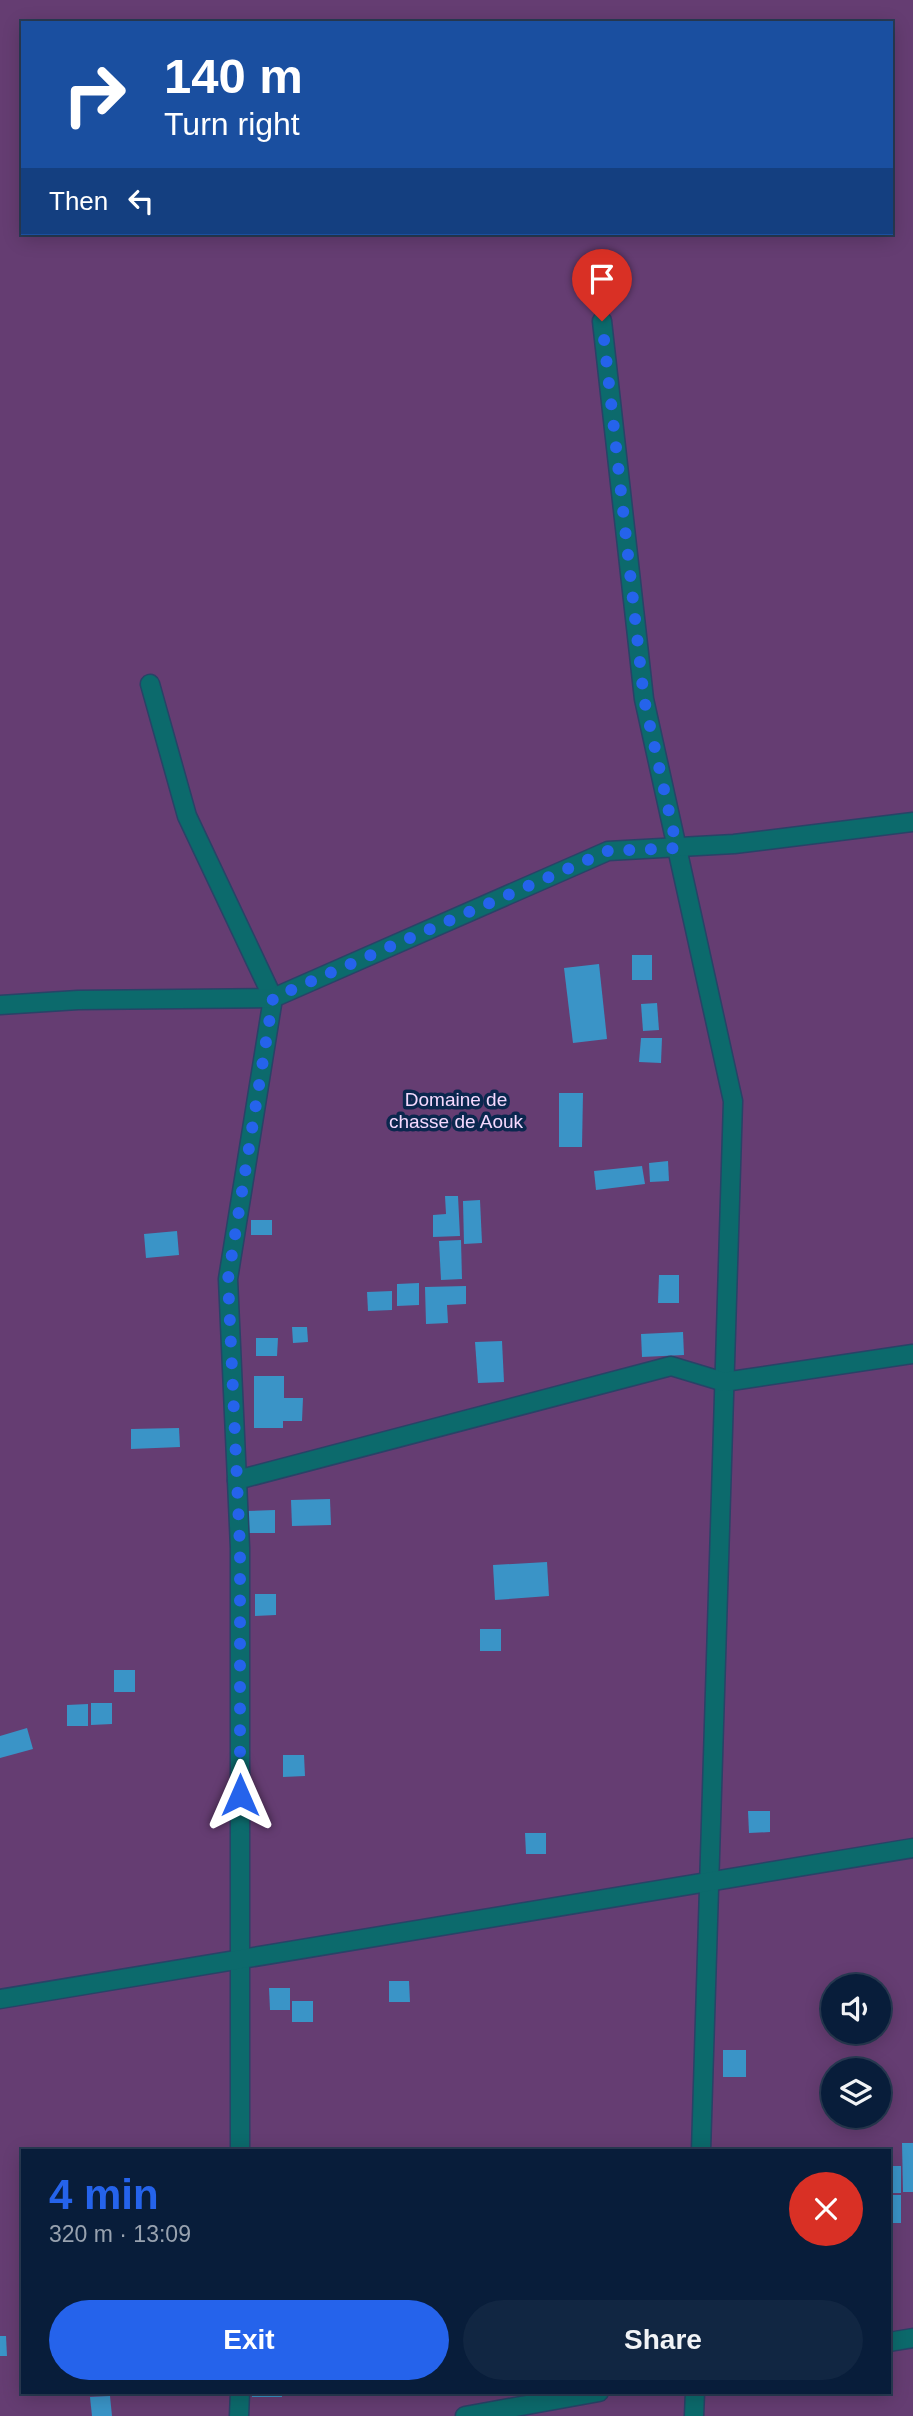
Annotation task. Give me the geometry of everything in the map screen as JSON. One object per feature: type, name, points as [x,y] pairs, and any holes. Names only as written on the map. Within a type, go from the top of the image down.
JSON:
[{"type":"street","points":[[602,321],[644,699],[733,1101],[701,2149]]},
{"type":"street","points":[[150,684],[187,816],[273,998],[228,1279],[240,1548],[240,2149]]},
{"type":"street","points":[[0,1005],[78,1000],[273,998],[608,851],[734,844],[913,822]]},
{"type":"street","points":[[237,1480],[671,1366],[724,1382],[913,1354]]},
{"type":"street","points":[[0,1999],[913,1848]]},
{"type":"street","points":[[891,2342],[913,2338]]},
{"type":"street","points":[[239,2416],[240,2394]]},
{"type":"street","points":[[465,2416],[587,2394]]},
{"type":"street","points":[[694,2416],[695,2394]]},
{"type":"green space","name":"Domaine de chasse de Aouk","points":[[0,0],[913,0],[913,2416],[0,2416]]},
{"type":"building","points":[[632,955],[652,955],[652,980],[632,980]]},
{"type":"building","points":[[599,964],[607,1039],[573,1043],[564,968]]},
{"type":"building","points":[[657,1003],[659,1030],[643,1031],[641,1004]]},
{"type":"building","points":[[641,1038],[662,1038],[661,1063],[639,1062]]},
{"type":"building","points":[[559,1093],[583,1093],[582,1147],[559,1147]]},
{"type":"building","points":[[668,1161],[669,1181],[650,1182],[649,1163]]},
{"type":"building","points":[[642,1166],[645,1184],[596,1190],[594,1171]]},
{"type":"building","points":[[445,1196],[458,1196],[460,1236],[433,1237],[433,1215],[446,1214]]},
{"type":"building","points":[[480,1200],[482,1243],[464,1244],[463,1201]]},
{"type":"building","points":[[251,1220],[272,1220],[272,1235],[251,1235]]},
{"type":"building","points":[[177,1231],[179,1255],[146,1258],[144,1234]]},
{"type":"building","points":[[461,1240],[462,1279],[441,1280],[439,1241]]},
{"type":"building","points":[[659,1275],[679,1275],[679,1303],[658,1303]]},
{"type":"building","points":[[419,1283],[419,1305],[397,1306],[397,1284]]},
{"type":"building","points":[[466,1286],[466,1304],[447,1305],[448,1323],[426,1324],[425,1287]]},
{"type":"building","points":[[392,1291],[392,1310],[368,1311],[367,1292]]},
{"type":"building","points":[[292,1327],[307,1327],[308,1342],[293,1343]]},
{"type":"building","points":[[683,1332],[684,1355],[642,1357],[641,1334]]},
{"type":"building","points":[[256,1338],[278,1338],[277,1356],[256,1356]]},
{"type":"building","points":[[502,1341],[504,1382],[478,1383],[475,1342]]},
{"type":"building","points":[[254,1376],[284,1376],[284,1398],[303,1398],[302,1421],[283,1421],[283,1428],[254,1428]]},
{"type":"building","points":[[179,1428],[180,1447],[131,1449],[131,1429]]},
{"type":"building","points":[[330,1499],[331,1525],[292,1526],[291,1500]]},
{"type":"building","points":[[275,1510],[275,1533],[246,1533],[245,1511]]},
{"type":"building","points":[[547,1562],[549,1596],[495,1600],[493,1565]]},
{"type":"building","points":[[255,1594],[276,1594],[276,1615],[255,1616]]},
{"type":"building","points":[[480,1629],[501,1629],[501,1651],[480,1651]]},
{"type":"building","points":[[114,1670],[135,1670],[135,1692],[114,1692]]},
{"type":"building","points":[[91,1703],[112,1703],[112,1724],[91,1725]]},
{"type":"building","points":[[88,1704],[88,1726],[67,1726],[67,1705]]},
{"type":"building","points":[[27,1728],[33,1749],[0,1758],[0,1736]]},
{"type":"building","points":[[283,1755],[304,1755],[305,1776],[283,1777]]},
{"type":"building","points":[[748,1811],[770,1811],[770,1832],[749,1833]]},
{"type":"building","points":[[525,1833],[546,1833],[546,1854],[526,1854]]},
{"type":"building","points":[[389,1981],[409,1981],[410,2002],[389,2002]]},
{"type":"building","points":[[269,1988],[290,1988],[290,2010],[270,2010]]},
{"type":"building","points":[[292,2001],[313,2001],[313,2022],[292,2022]]},
{"type":"building","points":[[723,2050],[746,2050],[746,2077],[723,2077]]},
{"type":"building","points":[[902,2143],[913,2143],[913,2192],[903,2192]]},
{"type":"building","points":[[891,2166],[901,2166],[901,2193],[891,2193]]},
{"type":"building","points":[[891,2195],[901,2195],[901,2223],[891,2223]]},
{"type":"building","points":[[0,2336],[6,2336],[7,2356],[0,2356]]},
{"type":"building","points":[[252,2394],[282,2394],[282,2397],[252,2397]]},
{"type":"building","points":[[110,2396],[112,2416],[92,2416],[90,2397]]},
{"type":"route","points":[[240,1795],[240,1548],[228,1279],[273,998],[608,851],[677,848],[644,699],[602,321]]}]
